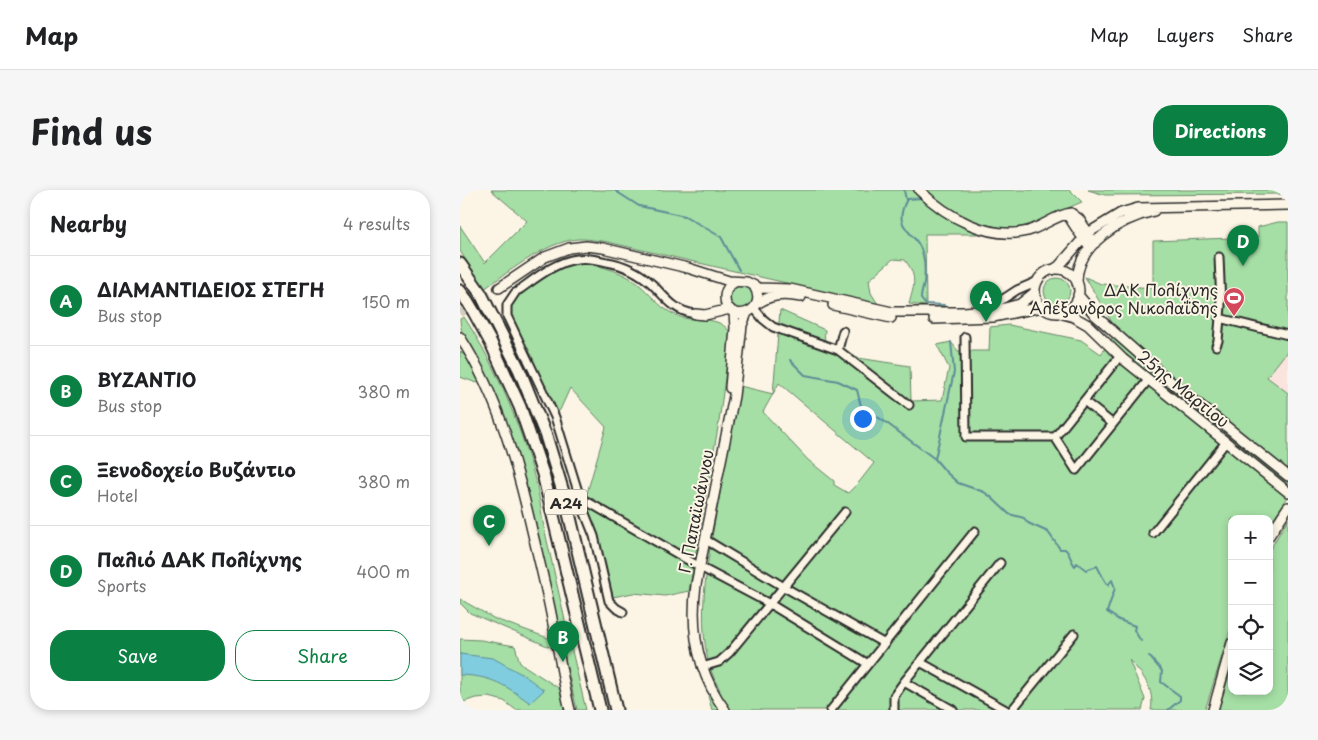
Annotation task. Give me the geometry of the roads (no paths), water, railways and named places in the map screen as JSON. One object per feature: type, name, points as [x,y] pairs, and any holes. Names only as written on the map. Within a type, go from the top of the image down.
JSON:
[{"type":"highway","name":"Α24","points":[[460,264],[484,299],[519,369],[546,436],[566,505],[616,710]]},
{"type":"highway","name":"Α24","points":[[460,291],[491,343],[520,407],[543,474],[600,710]]},
{"type":"street","points":[[919,190],[951,215],[971,225],[997,232],[1025,232],[1067,214],[1092,245]]},
{"type":"street","points":[[1053,270],[1085,236],[1121,212],[1138,208],[1288,205]]},
{"type":"street","points":[[1038,281],[1036,298],[1042,307],[1059,313],[1072,307],[1078,295],[1077,276],[1080,260],[1092,245],[1126,221],[1146,213],[1172,207]]},
{"type":"street","points":[[500,288],[545,257],[560,250],[576,247],[603,248],[735,282],[748,282],[764,289],[790,289],[892,312],[990,311],[1013,307],[1025,302],[1036,292]]},
{"type":"street","points":[[1216,346],[1221,306],[1219,257]]},
{"type":"street","points":[[623,612],[609,601],[594,536],[584,511],[555,418],[508,316],[507,305],[517,292],[561,264],[577,258],[588,258],[618,264],[634,270],[653,285],[674,307],[681,311],[695,314],[705,315],[752,309],[770,297],[792,296],[886,317],[916,319],[993,317],[1042,307]]},
{"type":"street","points":[[964,312],[997,303],[1018,290],[1038,281],[1047,272],[1053,270],[1070,274],[1077,284]]},
{"type":"street","points":[[698,271],[718,283],[732,311],[735,324],[730,370],[729,415]]},
{"type":"street","points":[[695,314],[714,307],[725,296],[729,286],[735,282]]},
{"type":"street","points":[[752,309],[758,295],[754,286]]},
{"type":"street","name":"25ης Μαρτίου","points":[[1078,295],[1096,316],[1165,377],[1288,476]]},
{"type":"street","points":[[752,309],[773,327],[838,350],[909,405]]},
{"type":"street","name":"Γ. Παπαϊωάννου","points":[[725,710],[712,690],[702,667],[695,640],[693,612],[695,590],[735,388],[742,325],[752,309]]},
{"type":"street","name":"25ης Μαρτίου","points":[[1059,313],[1082,320],[1120,356],[1288,492]]},
{"type":"street","points":[[1219,318],[1288,336]]},
{"type":"street","points":[[838,350],[843,331]]},
{"type":"street","points":[[460,337],[478,368],[493,400],[514,458],[547,596],[570,710]]},
{"type":"street","points":[[965,337],[966,438],[1055,437]]},
{"type":"street","points":[[1055,437],[1120,356]]},
{"type":"street","points":[[1055,437],[1076,470],[1149,379]]},
{"type":"street","points":[[1084,401],[1113,424]]},
{"type":"street","points":[[1153,533],[1226,442]]},
{"type":"street","points":[[581,498],[700,567],[770,604],[868,664]]},
{"type":"street","points":[[1273,530],[1288,507]]},
{"type":"street","points":[[702,667],[714,664],[725,657],[845,512]]},
{"type":"street","points":[[831,710],[975,531]]},
{"type":"street","points":[[706,540],[885,644]]},
{"type":"street","points":[[894,710],[894,696],[904,682],[1000,564]]},
{"type":"street","points":[[1012,710],[1074,634]]},
{"type":"street","points":[[1216,709],[1230,650]]},
{"type":"street","points":[[920,662],[1006,710]]},
{"type":"street","points":[[904,682],[953,710]]},
{"type":"water","points":[[460,654],[493,658],[525,676],[544,690],[530,703],[498,683],[481,677],[460,675]]},
{"type":"waterway","points":[[614,190],[639,206],[685,216],[721,237],[739,270]]},
{"type":"waterway","points":[[904,190],[906,200]]},
{"type":"waterway","points":[[922,198],[907,199],[901,218],[906,229],[920,246],[923,255],[925,276],[921,299],[925,304],[944,305]]},
{"type":"waterway","points":[[935,459],[954,372],[951,342]]},
{"type":"waterway","points":[[790,360],[805,375],[838,381],[857,390],[861,406],[935,459],[958,483],[984,492],[1009,514],[1024,518],[1028,523],[1048,532],[1060,549],[1067,551],[1075,566],[1077,563],[1086,570],[1097,566],[1108,585],[1112,580],[1115,588],[1107,612],[1119,620],[1135,626],[1134,630],[1141,641]]},
{"type":"waterway","points":[[1149,656],[1162,671],[1161,682],[1180,696],[1180,700],[1168,710]]},
{"type":"tunnel","points":[[460,313],[499,288]]},
{"type":"place","name":"Παλιό ΔΑΚ Πολίχνης","points":[[1243,266]]},
{"type":"place","name":"ΔΑΚ Πολίχνης Αλέξανδρος Νικολαΐδης","points":[[1234,317]]},
{"type":"place","name":"ΔΙΑΜΑΝΤΙΔΕΙΟΣ ΣΤΕΓΗ","points":[[986,322]]},
{"type":"place","name":"Ξενοδοχείο Βυζάντιο","points":[[489,546]]},
{"type":"place","name":"ΒΥΖΑΝΤΙΟ","points":[[563,662]]}]
